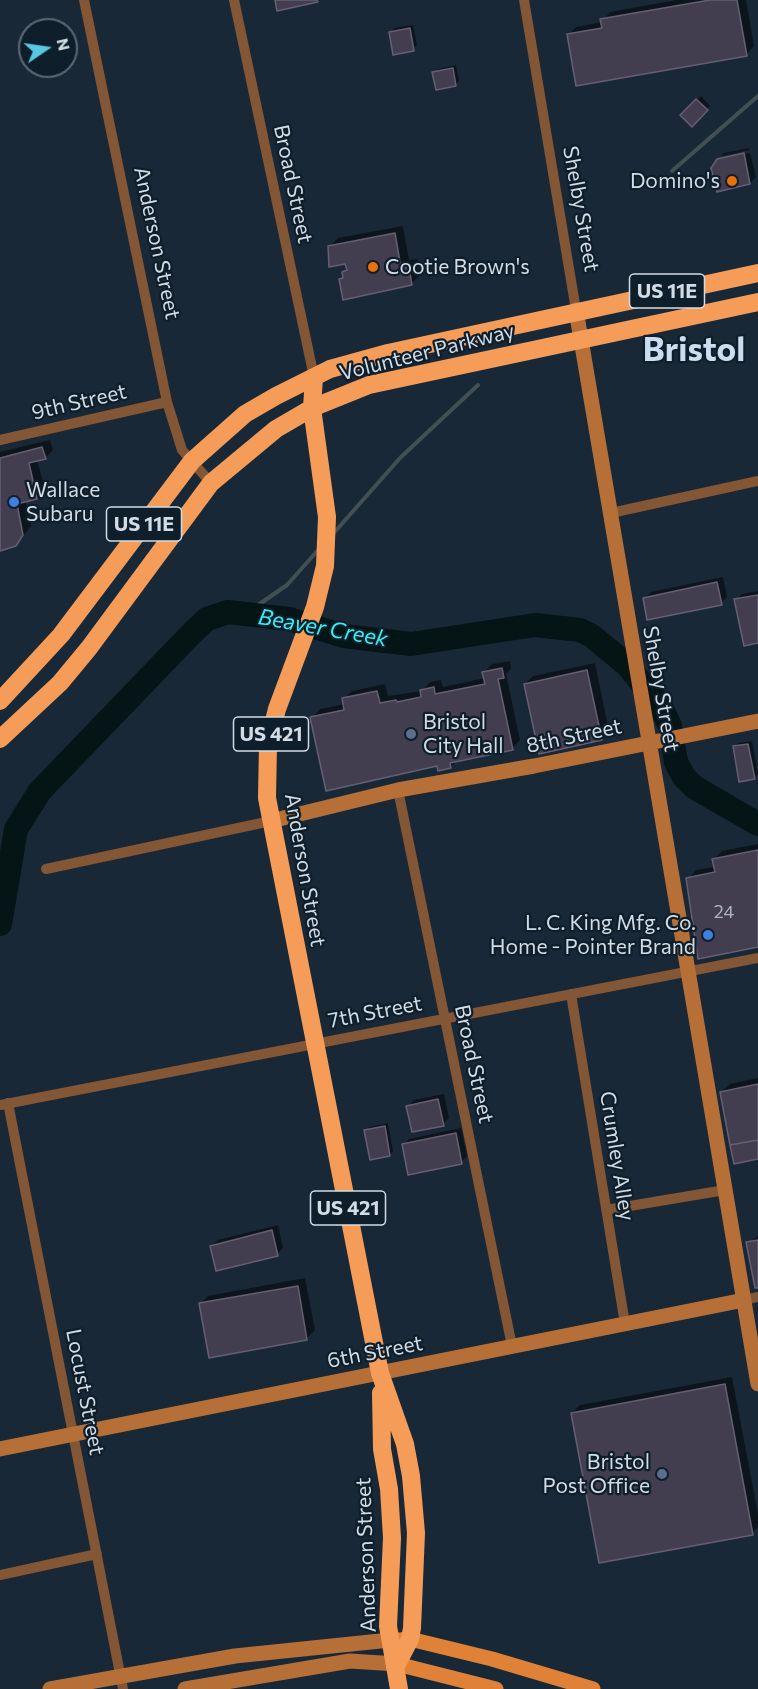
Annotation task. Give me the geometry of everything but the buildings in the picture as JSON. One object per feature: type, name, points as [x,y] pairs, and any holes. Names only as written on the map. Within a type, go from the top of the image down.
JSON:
[{"type":"highway","name":"Volunteer Parkway","points":[[0,701],[61,635],[192,460],[245,414],[314,377],[388,352],[576,310],[758,273]]},
{"type":"highway","name":"Volunteer Parkway","points":[[0,739],[60,683],[89,648],[211,483],[276,429],[312,408],[369,385],[758,302]]},
{"type":"highway","name":"Anderson Street","points":[[314,377],[312,408],[327,517],[321,587],[276,709],[268,745],[267,798],[380,1373],[405,1444],[415,1504],[416,1533],[410,1639],[397,1664]]},
{"type":"highway","name":"Anderson Street","points":[[380,1373],[382,1449],[389,1489],[392,1538],[388,1626],[397,1664],[399,1689]]},
{"type":"main road","points":[[390,1640],[410,1639],[492,1659],[593,1689]]},
{"type":"main road","points":[[397,1664],[496,1689]]},
{"type":"street","name":"Anderson Street","points":[[84,0],[167,402],[179,443],[211,483]]},
{"type":"street","name":"Broad Street","points":[[234,0],[314,377]]},
{"type":"street","name":"Shelby Street","points":[[524,0],[635,659],[654,741],[688,971],[725,1190],[751,1298],[758,1384]]},
{"type":"street","name":"9th Street","points":[[0,440],[167,402]]},
{"type":"street","points":[[611,513],[758,481]]},
{"type":"street","name":"8th Street","points":[[46,869],[270,821],[398,790],[534,766],[758,721]]},
{"type":"street","name":"Broad Street","points":[[398,790],[512,1347]]},
{"type":"street","name":"7th Street","points":[[4,1104],[758,958]]},
{"type":"street","name":"Crumley Alley","points":[[571,994],[625,1324]]},
{"type":"street","name":"Locust Street","points":[[4,1104],[122,1683]]},
{"type":"street","points":[[606,1210],[725,1190]]},
{"type":"street","name":"6th Street","points":[[0,1449],[751,1298]]},
{"type":"street","points":[[0,1575],[97,1554]]},
{"type":"street","points":[[50,1689],[122,1683],[235,1656],[390,1640]]},
{"type":"street","points":[[185,1689],[350,1661],[397,1664]]},
{"type":"waterway","points":[[672,171],[758,96]]},
{"type":"waterway","points":[[332,535],[400,458],[478,385]]},
{"type":"waterway","points":[[245,614],[287,585],[319,549]]},
{"type":"waterway","name":"Beaver Creek","points":[[0,924],[16,829],[40,791],[191,634],[207,619],[228,612],[289,619],[344,636],[411,644],[535,625],[580,630],[592,636],[627,665],[661,707],[670,726],[676,762],[684,777],[694,787],[758,824]]},
{"type":"place","name":"Domino's","points":[[732,181]]},
{"type":"place","name":"Cootie Brown's","points":[[373,267]]},
{"type":"place","name":"Wallace Subaru","points":[[14,502]]},
{"type":"place","name":"Bristol City Hall","points":[[411,734]]},
{"type":"place","name":"L. C. King Mfg. Co. Home - Pointer Brand","points":[[708,935]]},
{"type":"place","name":"Bristol Post Office","points":[[662,1474]]},
{"type":"district","name":"Bristol","points":[[694,350]]}]
